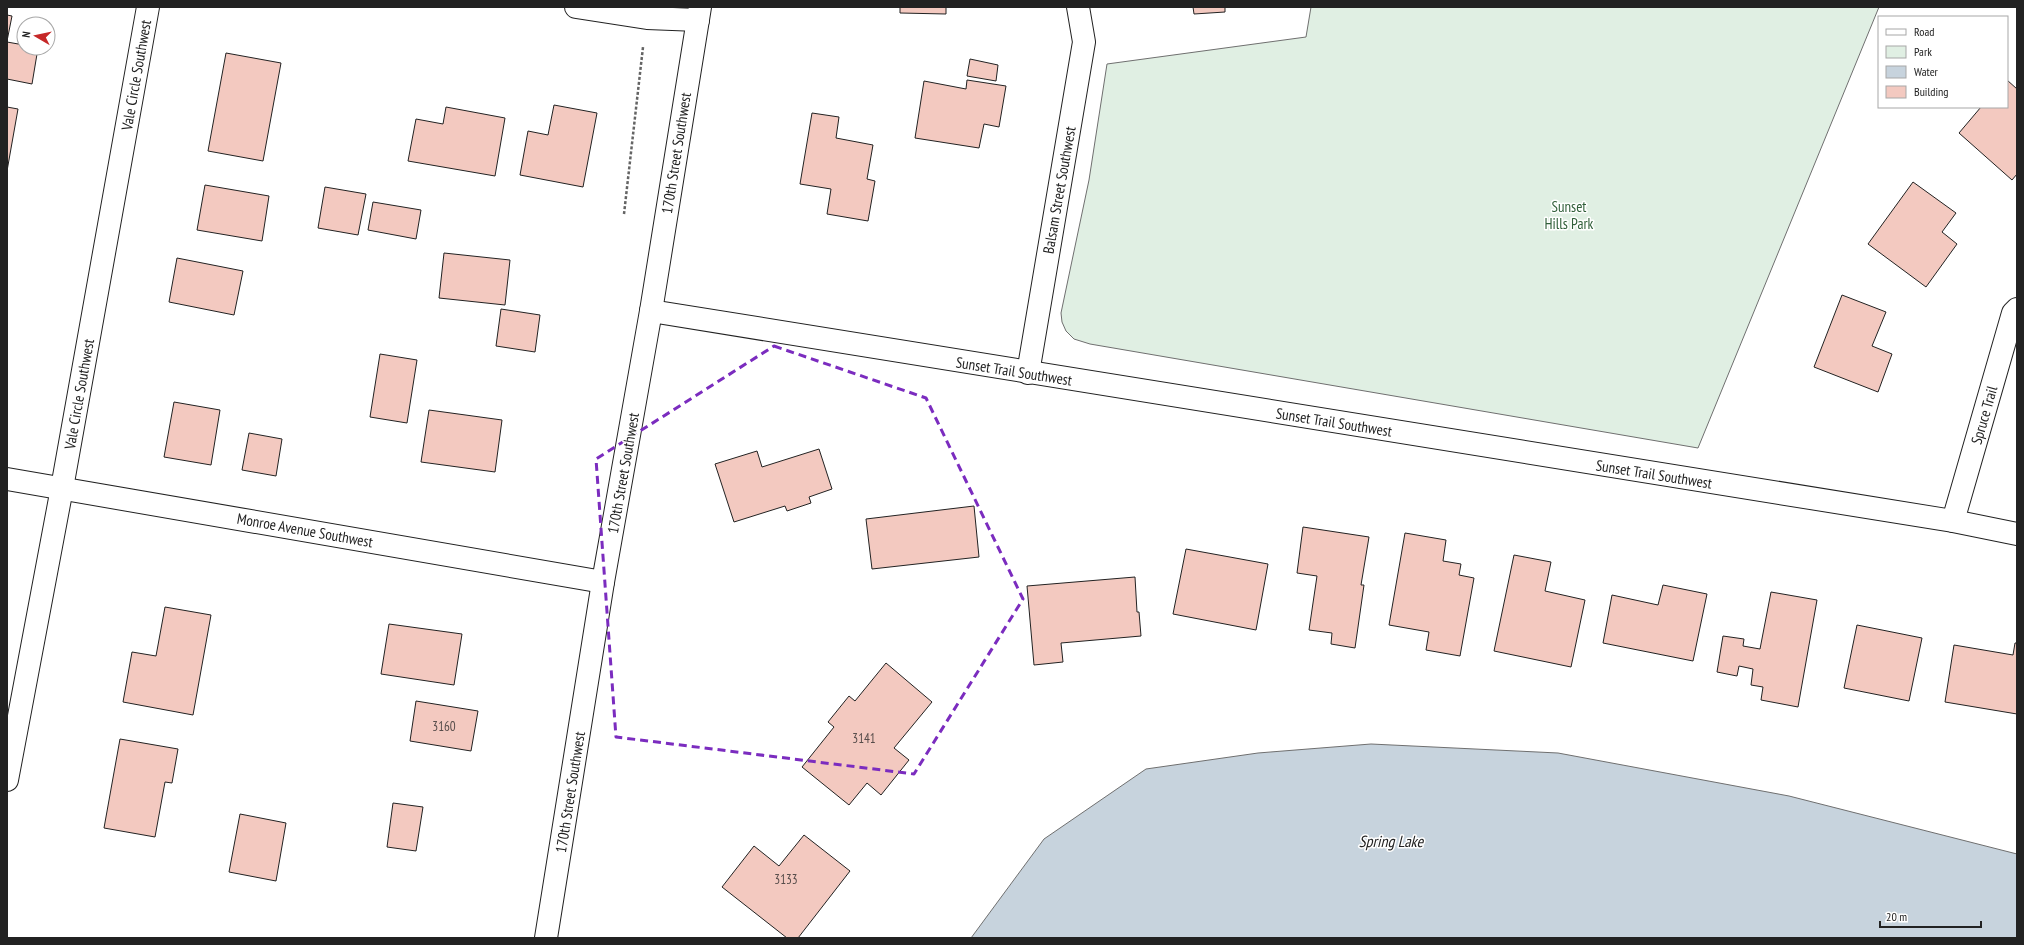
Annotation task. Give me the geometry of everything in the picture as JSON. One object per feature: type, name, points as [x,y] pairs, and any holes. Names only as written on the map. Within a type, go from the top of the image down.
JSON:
[{"type":"street","name":"Vale Circle Southwest","points":[[7,780],[62,488],[148,7]]},
{"type":"street","points":[[576,7],[647,18],[699,13]]},
{"type":"street","name":"Balsam Street Southwest","points":[[1028,373],[1084,42],[1078,7]]},
{"type":"street","name":"170th Street Southwest","points":[[546,938],[603,582],[651,311],[699,13]]},
{"type":"street","name":"Spruce Trail","points":[[1953,521],[2014,313],[2017,309]]},
{"type":"street","name":"Sunset Trail Southwest","points":[[651,311],[1953,521],[2017,534]]},
{"type":"street","name":"Monroe Avenue Southwest","points":[[7,479],[603,582]]},
{"type":"path","points":[[624,214],[647,18]]},
{"type":"highlighted area","points":[[774,346],[926,398],[1023,599],[914,774],[616,737],[596,459]]},
{"type":"green space","name":"Sunset Hills Park","points":[[1311,7],[1879,7],[1698,448],[1090,344],[1074,339],[1066,331],[1062,322],[1061,313],[1089,180],[1107,64],[1306,37]]},
{"type":"water","name":"Spring Lake","points":[[1371,744],[1558,753],[1789,796],[2017,854],[2017,938],[971,938],[1044,839],[1146,769],[1258,753]]},
{"type":"building","points":[[900,7],[946,7],[946,14],[900,13]]},
{"type":"building","points":[[1193,7],[1225,7],[1225,12],[1194,14]]},
{"type":"building","points":[[7,15],[12,16],[7,41]]},
{"type":"building","points":[[7,42],[16,44],[16,56],[37,56],[32,84],[7,79]]},
{"type":"building","points":[[226,53],[281,63],[263,161],[208,151]]},
{"type":"building","points":[[970,59],[998,65],[996,81],[967,76]]},
{"type":"building","points":[[967,80],[1006,86],[999,127],[984,124],[979,148],[915,138],[924,81],[966,89]]},
{"type":"building","points":[[2008,81],[2017,89],[2017,174],[2012,180],[1959,133],[1980,108],[2008,108]]},
{"type":"building","points":[[554,105],[597,113],[583,187],[520,175],[528,131],[548,135]]},
{"type":"building","points":[[7,107],[18,109],[7,171]]},
{"type":"building","points":[[446,107],[505,118],[495,176],[408,161],[416,119],[443,124]]},
{"type":"building","points":[[812,113],[839,117],[836,138],[873,145],[867,179],[875,181],[868,221],[827,214],[831,189],[800,184]]},
{"type":"building","points":[[1913,182],[1956,213],[1942,232],[1957,244],[1926,287],[1868,244]]},
{"type":"building","points":[[205,185],[269,196],[262,241],[197,230]]},
{"type":"building","points":[[325,187],[366,194],[358,235],[318,228]]},
{"type":"building","points":[[373,202],[421,210],[416,239],[368,230]]},
{"type":"building","points":[[444,253],[510,260],[505,305],[439,298]]},
{"type":"building","points":[[177,258],[243,271],[234,315],[169,302]]},
{"type":"building","points":[[1842,295],[1886,312],[1872,346],[1892,354],[1878,392],[1814,367]]},
{"type":"building","points":[[501,309],[540,315],[535,352],[496,346]]},
{"type":"building","points":[[380,354],[417,360],[407,423],[370,417]]},
{"type":"building","points":[[174,402],[220,410],[211,465],[164,457]]},
{"type":"building","points":[[429,410],[502,420],[495,472],[421,462]]},
{"type":"building","points":[[249,433],[282,439],[276,476],[242,470]]},
{"type":"building","points":[[819,449],[832,489],[809,497],[811,503],[787,511],[785,506],[734,522],[715,464],[757,451],[762,467]]},
{"type":"building","points":[[974,506],[979,557],[872,569],[866,519]]},
{"type":"building","points":[[1303,527],[1369,537],[1361,585],[1364,585],[1355,648],[1331,644],[1332,633],[1309,630],[1317,576],[1297,573]]},
{"type":"building","points":[[1405,533],[1446,540],[1443,561],[1461,564],[1459,575],[1474,578],[1460,656],[1426,650],[1429,632],[1389,625]]},
{"type":"building","points":[[1186,549],[1268,564],[1256,630],[1173,614]]},
{"type":"building","points":[[1514,555],[1551,562],[1545,591],[1585,600],[1571,667],[1494,651]]},
{"type":"building","points":[[1135,577],[1137,612],[1139,612],[1141,636],[1061,643],[1063,662],[1034,665],[1027,586]]},
{"type":"building","points":[[1663,585],[1707,594],[1693,661],[1603,643],[1612,595],[1658,605]]},
{"type":"building","points":[[1771,592],[1817,600],[1798,707],[1761,700],[1763,687],[1751,685],[1753,669],[1739,666],[1737,676],[1717,672],[1723,636],[1744,639],[1743,646],[1760,649]]},
{"type":"building","points":[[165,607],[211,615],[193,715],[123,702],[132,652],[156,656]]},
{"type":"building","points":[[389,624],[462,634],[454,685],[381,674]]},
{"type":"building","points":[[1857,625],[1922,638],[1909,701],[1844,688]]},
{"type":"building","points":[[2015,643],[2017,643],[2017,714],[1945,702],[1954,645],[2013,655]]},
{"type":"building","points":[[886,663],[932,702],[894,748],[909,760],[881,795],[867,783],[849,805],[802,767],[834,727],[828,722],[849,696],[855,701]]},
{"type":"building","points":[[416,701],[478,711],[471,751],[410,741]]},
{"type":"building","points":[[120,739],[178,749],[172,783],[165,782],[155,837],[104,828]]},
{"type":"building","points":[[393,803],[423,807],[416,851],[387,847]]},
{"type":"building","points":[[240,814],[286,823],[276,881],[229,872]]},
{"type":"building","points":[[804,835],[850,871],[798,938],[787,938],[722,887],[754,846],[779,866]]}]
